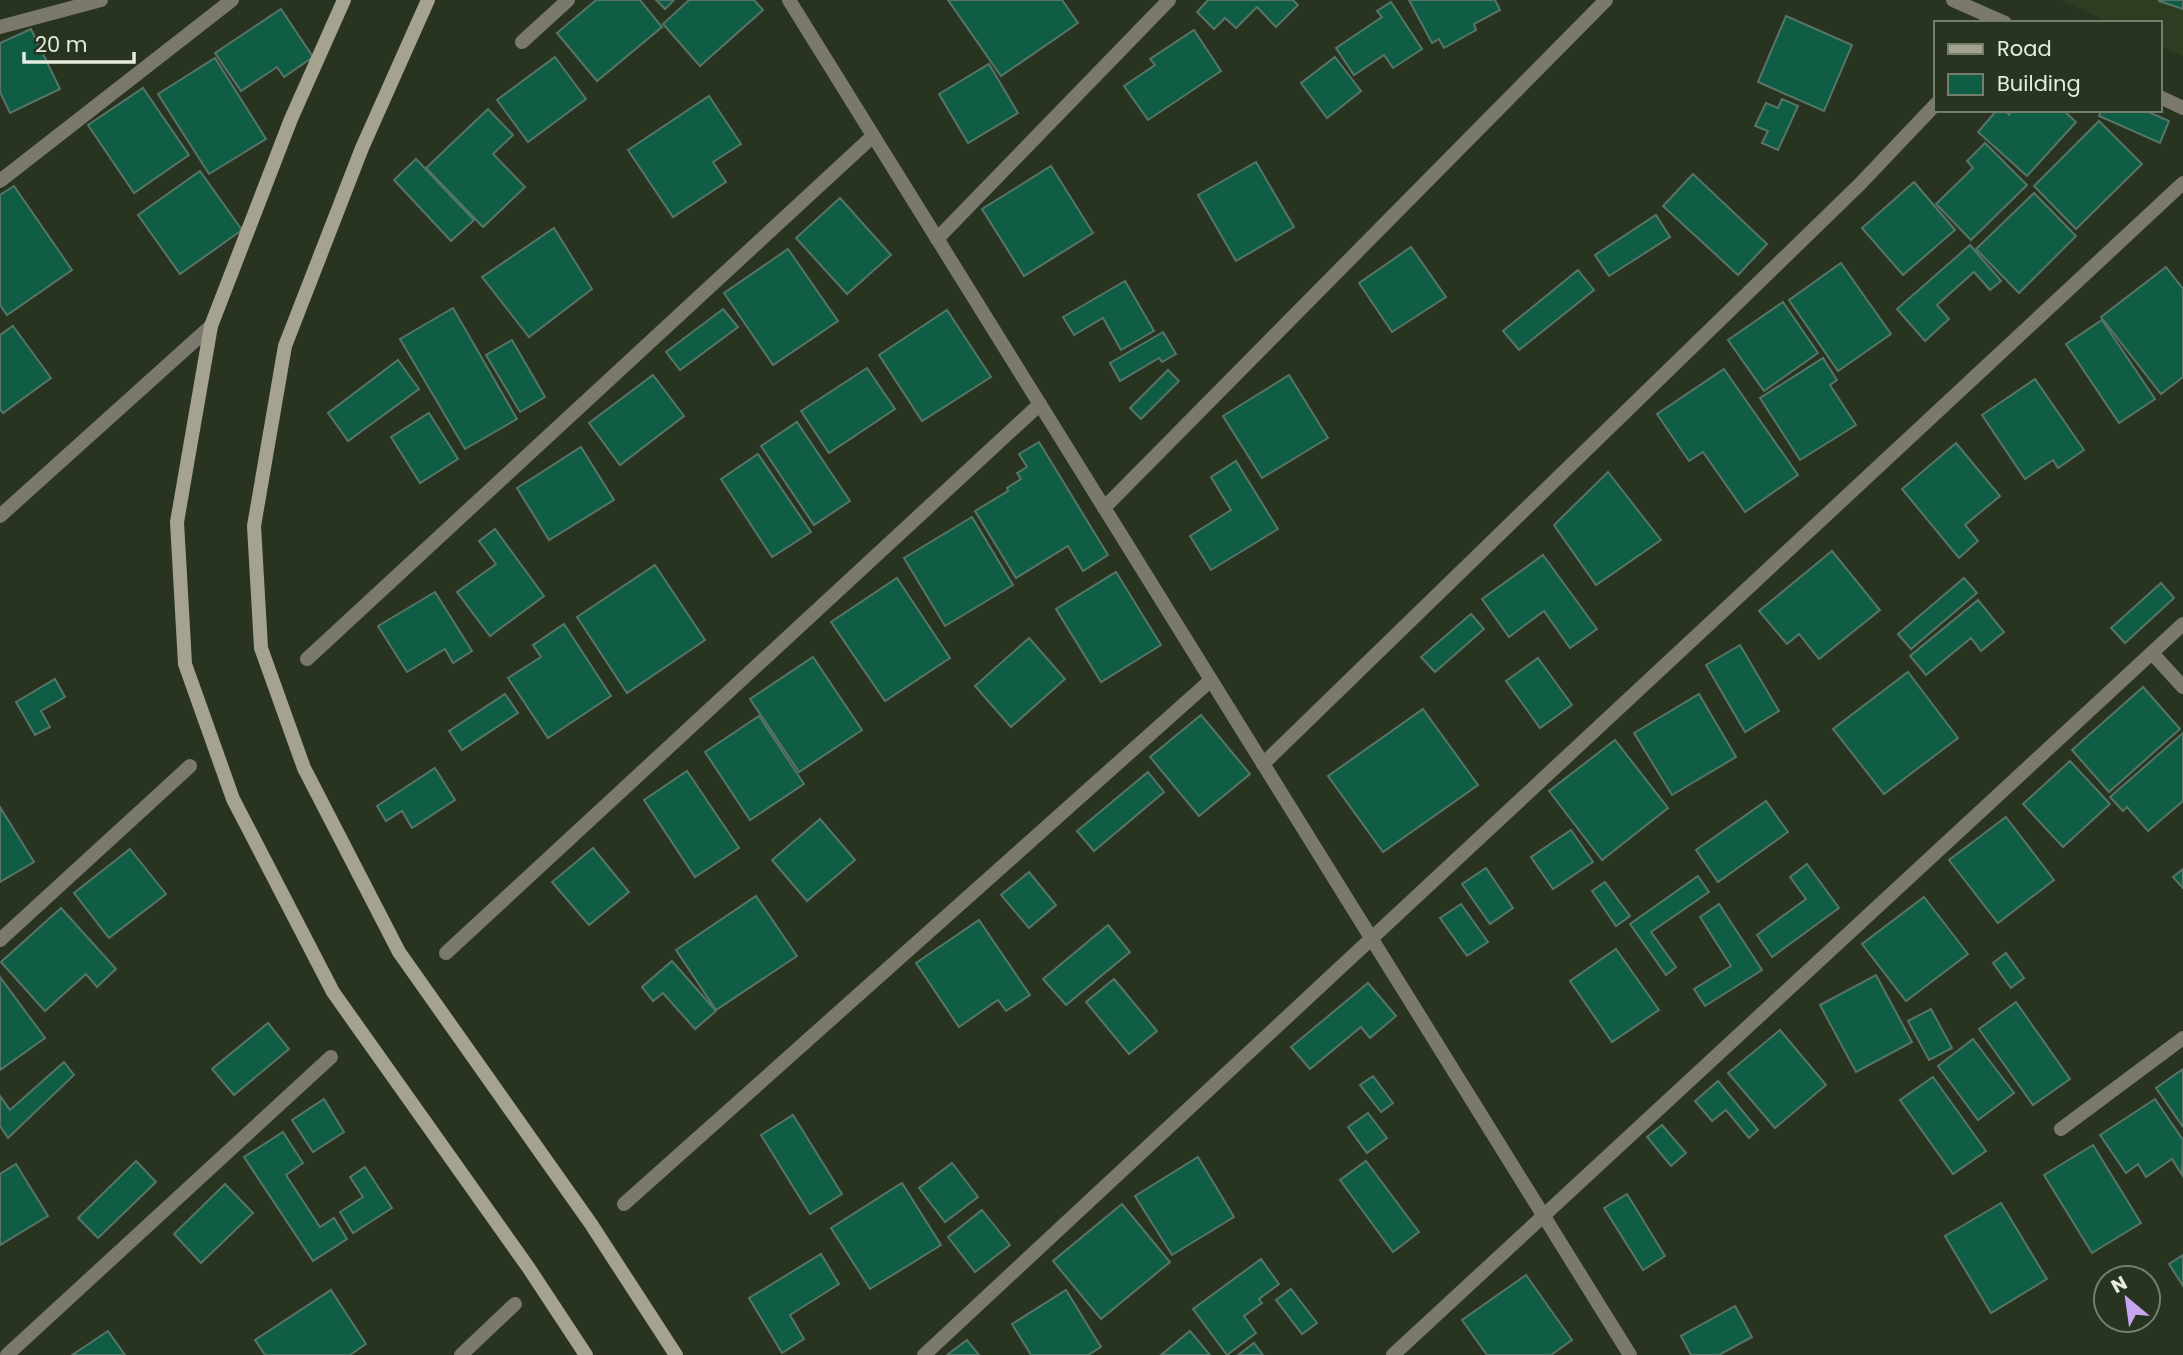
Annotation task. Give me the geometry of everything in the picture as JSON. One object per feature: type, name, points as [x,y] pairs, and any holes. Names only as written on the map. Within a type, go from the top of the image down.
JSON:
[{"type":"main road","points":[[344,0],[291,119],[211,326],[177,522],[185,664],[233,799],[333,992],[528,1267],[586,1355]]},
{"type":"main road","points":[[428,0],[362,148],[285,346],[254,526],[261,648],[304,768],[399,952],[591,1224],[677,1355]]},
{"type":"street","points":[[0,27],[101,0]]},
{"type":"street","points":[[0,181],[232,0]]},
{"type":"street","points":[[522,42],[568,0]]},
{"type":"street","points":[[789,0],[1630,1355]]},
{"type":"street","points":[[937,239],[1169,0]]},
{"type":"street","points":[[1104,508],[1606,0]]},
{"type":"street","points":[[1953,0],[2000,21]]},
{"type":"street","points":[[2162,98],[2183,107]]},
{"type":"street","points":[[1263,764],[1860,184],[1934,106]]},
{"type":"street","points":[[307,659],[873,136]]},
{"type":"street","points":[[924,1355],[2183,183]]},
{"type":"street","points":[[0,516],[211,326]]},
{"type":"street","points":[[446,953],[1040,404]]},
{"type":"street","points":[[1393,1355],[2183,624]]},
{"type":"street","points":[[2152,653],[2183,687]]},
{"type":"street","points":[[624,1204],[1211,680]]},
{"type":"street","points":[[0,940],[190,766]]},
{"type":"street","points":[[2061,1129],[2183,1038]]},
{"type":"street","points":[[7,1355],[331,1057]]},
{"type":"street","points":[[461,1355],[515,1304]]},
{"type":"shaded area","points":[[2061,0],[2183,0],[2183,56],[2162,47],[2162,21],[2107,21]]},
{"type":"building","points":[[596,0],[640,0],[662,27],[597,81],[557,33]]},
{"type":"building","points":[[656,0],[674,0],[665,9]]},
{"type":"building","points":[[689,0],[754,0],[763,10],[700,66],[663,24]]},
{"type":"building","points":[[948,0],[1062,0],[1078,23],[1001,76]]},
{"type":"building","points":[[1208,0],[1293,0],[1298,5],[1276,27],[1257,7],[1236,28],[1225,18],[1214,29],[1197,12]]},
{"type":"building","points":[[1409,0],[1495,0],[1500,10],[1474,24],[1476,30],[1444,48],[1439,39],[1432,43]]},
{"type":"building","points":[[2160,0],[2183,0],[2183,9],[2159,1]]},
{"type":"building","points":[[1391,2],[1422,49],[1393,68],[1384,55],[1354,75],[1336,48],[1382,17],[1377,11]]},
{"type":"building","points":[[281,9],[313,57],[284,77],[277,67],[241,91],[215,53]]},
{"type":"building","points":[[1786,16],[1852,45],[1824,111],[1758,82]]},
{"type":"building","points":[[31,29],[60,89],[10,113],[0,92],[0,43]]},
{"type":"building","points":[[1194,30],[1221,71],[1148,120],[1124,86],[1155,65],[1150,59]]},
{"type":"building","points":[[555,57],[586,99],[528,142],[497,100]]},
{"type":"building","points":[[1335,57],[1361,91],[1327,118],[1301,83]]},
{"type":"building","points":[[215,58],[266,139],[209,174],[158,94]]},
{"type":"building","points":[[989,64],[1018,113],[968,143],[939,94]]},
{"type":"building","points":[[143,88],[189,155],[134,193],[88,125]]},
{"type":"building","points":[[709,96],[741,144],[713,162],[726,182],[673,217],[628,150]]},
{"type":"building","points":[[1782,99],[1798,106],[1778,150],[1762,143],[1768,131],[1755,126],[1766,103],[1778,108]]},
{"type":"building","points":[[488,109],[513,135],[493,154],[525,187],[483,227],[426,168]]},
{"type":"building","points":[[1995,112],[2007,112],[2009,115],[2011,112],[2065,112],[2076,122],[2027,176],[1978,132]]},
{"type":"building","points":[[2100,112],[2149,112],[2169,121],[2160,143],[2099,116]]},
{"type":"building","points":[[2099,121],[2142,164],[2076,229],[2034,186]]},
{"type":"building","points":[[1985,143],[2027,185],[1971,240],[1936,204],[1973,168],[1967,161]]},
{"type":"building","points":[[416,159],[474,220],[451,241],[394,180]]},
{"type":"building","points":[[1256,162],[1294,227],[1236,261],[1198,195]]},
{"type":"building","points":[[1051,166],[1093,233],[1024,276],[982,209]]},
{"type":"building","points":[[200,171],[242,230],[180,274],[138,215]]},
{"type":"building","points":[[1693,174],[1767,244],[1738,275],[1663,206]]},
{"type":"building","points":[[1914,182],[1955,230],[1903,275],[1862,228]]},
{"type":"building","points":[[14,186],[72,270],[7,315],[0,305],[0,195]]},
{"type":"building","points":[[2034,193],[2076,236],[2019,293],[1976,249]]},
{"type":"building","points":[[840,198],[891,255],[847,294],[796,238]]},
{"type":"building","points":[[1656,215],[1670,237],[1609,276],[1595,255]]},
{"type":"building","points":[[554,228],[592,289],[529,337],[482,277]]},
{"type":"building","points":[[1970,245],[2001,281],[1990,290],[1974,272],[1937,305],[1949,319],[1925,341],[1897,309]]},
{"type":"building","points":[[1411,247],[1446,297],[1392,332],[1359,283]]},
{"type":"building","points":[[788,249],[838,321],[773,365],[724,293]]},
{"type":"building","points":[[1841,263],[1891,334],[1838,371],[1789,300]]},
{"type":"building","points":[[2166,267],[2183,289],[2183,377],[2161,394],[2101,317]]},
{"type":"building","points":[[1578,270],[1594,290],[1519,350],[1503,331]]},
{"type":"building","points":[[1125,281],[1154,331],[1121,350],[1103,318],[1074,335],[1063,317]]},
{"type":"building","points":[[1783,302],[1818,353],[1764,391],[1728,340]]},
{"type":"building","points":[[453,308],[517,419],[465,449],[400,339]]},
{"type":"building","points":[[723,309],[738,327],[680,370],[666,352]]},
{"type":"building","points":[[947,310],[991,377],[922,421],[879,355]]},
{"type":"building","points":[[2102,320],[2155,399],[2119,423],[2066,344]]},
{"type":"building","points":[[13,326],[51,378],[3,413],[0,409],[0,335]]},
{"type":"building","points":[[1163,332],[1176,354],[1162,362],[1159,358],[1120,381],[1110,363]]},
{"type":"building","points":[[512,340],[545,397],[520,412],[486,355]]},
{"type":"building","points":[[1823,358],[1837,380],[1830,385],[1856,425],[1800,460],[1760,398]]},
{"type":"building","points":[[398,360],[419,389],[348,441],[328,413]]},
{"type":"building","points":[[867,368],[895,409],[829,453],[801,411]]},
{"type":"building","points":[[1724,369],[1798,475],[1745,512],[1703,452],[1689,461],[1657,414]]},
{"type":"building","points":[[1168,370],[1179,381],[1141,419],[1130,408]]},
{"type":"building","points":[[653,375],[684,416],[620,465],[589,423]]},
{"type":"building","points":[[1289,375],[1328,438],[1262,478],[1223,416]]},
{"type":"building","points":[[2035,379],[2084,450],[2058,468],[2053,460],[2025,479],[1982,415]]},
{"type":"building","points":[[429,413],[458,459],[420,483],[391,437]]},
{"type":"building","points":[[797,422],[850,501],[814,525],[761,446]]},
{"type":"building","points":[[1039,442],[1108,555],[1083,571],[1068,546],[1016,578],[975,511],[1008,491],[1007,488],[1021,479],[1017,473],[1027,467],[1019,454]]},
{"type":"building","points":[[1956,443],[2000,496],[1965,525],[1978,541],[1959,558],[1902,489]]},
{"type":"building","points":[[581,447],[614,500],[549,540],[517,488]]},
{"type":"building","points":[[758,454],[811,532],[772,557],[721,479]]},
{"type":"building","points":[[1236,461],[1278,529],[1211,570],[1190,536],[1231,510],[1211,477]]},
{"type":"building","points":[[1608,472],[1661,540],[1596,585],[1554,525]]},
{"type":"building","points":[[972,517],[1013,585],[945,626],[904,558]]},
{"type":"building","points":[[495,529],[544,596],[490,636],[457,592],[496,564],[479,541]]},
{"type":"building","points":[[1832,551],[1880,610],[1819,659],[1799,634],[1787,644],[1759,611]]},
{"type":"building","points":[[1543,555],[1597,629],[1570,648],[1544,611],[1509,637],[1482,599]]},
{"type":"building","points":[[655,565],[705,640],[627,693],[577,617]]},
{"type":"building","points":[[1116,572],[1161,645],[1101,682],[1056,609]]},
{"type":"building","points":[[897,578],[950,658],[885,701],[831,622]]},
{"type":"building","points":[[1964,578],[1977,593],[1911,649],[1898,634]]},
{"type":"building","points":[[2161,583],[2174,598],[2125,643],[2111,628]]},
{"type":"building","points":[[435,592],[472,651],[453,663],[445,649],[407,672],[378,626]]},
{"type":"building","points":[[1978,600],[2004,632],[1981,651],[1971,638],[1926,675],[1910,656]]},
{"type":"building","points":[[1471,614],[1484,629],[1435,672],[1421,657]]},
{"type":"building","points":[[564,624],[611,696],[548,738],[508,678],[541,657],[533,645]]},
{"type":"building","points":[[1029,638],[1065,679],[1011,727],[975,686]]},
{"type":"building","points":[[1740,645],[1779,711],[1745,732],[1706,665]]},
{"type":"building","points":[[813,657],[862,730],[799,772],[750,699]]},
{"type":"building","points":[[1538,658],[1572,705],[1540,728],[1506,681]]},
{"type":"building","points":[[1908,672],[1958,738],[1884,794],[1833,729]]},
{"type":"building","points":[[55,679],[65,697],[41,711],[50,727],[35,735],[16,702]]},
{"type":"building","points":[[2143,687],[2180,729],[2109,792],[2072,750]]},
{"type":"building","points":[[505,694],[518,713],[462,750],[449,731]]},
{"type":"building","points":[[1699,694],[1736,757],[1672,795],[1634,733]]},
{"type":"building","points":[[1423,709],[1478,785],[1383,852],[1328,776]]},
{"type":"building","points":[[1201,715],[1250,774],[1199,816],[1150,757]]},
{"type":"building","points":[[759,716],[804,784],[750,820],[705,752]]},
{"type":"building","points":[[2183,733],[2183,801],[2148,831],[2127,807],[2123,811],[2110,797]]},
{"type":"building","points":[[1615,740],[1668,808],[1602,860],[1549,791]]},
{"type":"building","points":[[2070,761],[2110,804],[2063,847],[2023,804]]},
{"type":"building","points":[[435,768],[455,800],[412,828],[402,811],[386,821],[377,806]]},
{"type":"building","points":[[687,771],[739,848],[695,877],[644,800]]},
{"type":"building","points":[[1148,772],[1164,792],[1094,851],[1077,831]]},
{"type":"building","points":[[1766,801],[1788,832],[1718,882],[1696,850]]},
{"type":"building","points":[[0,807],[34,862],[0,882]]},
{"type":"building","points":[[2006,817],[2054,880],[1998,923],[1949,860]]},
{"type":"building","points":[[820,819],[855,860],[807,901],[772,860]]},
{"type":"building","points":[[1571,830],[1593,862],[1553,889],[1531,857]]},
{"type":"building","points":[[593,848],[629,892],[589,925],[552,882]]},
{"type":"building","points":[[130,849],[166,894],[109,938],[74,893]]},
{"type":"building","points":[[1807,864],[1839,908],[1772,957],[1757,935],[1806,899],[1790,877]]},
{"type":"building","points":[[1486,868],[1513,908],[1490,924],[1462,884]]},
{"type":"building","points":[[2183,869],[2183,888],[2173,877]]},
{"type":"building","points":[[1029,872],[1056,905],[1029,928],[1001,895]]},
{"type":"building","points":[[1698,876],[1709,892],[1651,932],[1676,967],[1666,975],[1630,924]]},
{"type":"building","points":[[1605,882],[1630,916],[1616,926],[1592,891]]},
{"type":"building","points":[[756,896],[797,956],[716,1010],[676,950]]},
{"type":"building","points":[[1924,897],[1968,954],[1906,1001],[1862,944]]},
{"type":"building","points":[[1461,904],[1488,942],[1467,956],[1440,918]]},
{"type":"building","points":[[1719,904],[1762,970],[1705,1006],[1694,989],[1731,966],[1700,917]]},
{"type":"building","points":[[61,908],[116,969],[97,987],[86,974],[45,1011],[1,962]]},
{"type":"building","points":[[979,920],[1030,995],[1006,1011],[998,1000],[959,1027],[916,963]]},
{"type":"building","points":[[1108,925],[1130,952],[1066,1005],[1043,979]]},
{"type":"building","points":[[1616,949],[1659,1010],[1612,1042],[1570,981]]},
{"type":"building","points":[[2006,953],[2024,978],[2011,988],[1993,963]]},
{"type":"building","points":[[672,961],[716,1011],[695,1029],[663,993],[653,1001],[642,987]]},
{"type":"building","points":[[1876,975],[1912,1042],[1856,1072],[1820,1005]]},
{"type":"building","points":[[0,977],[45,1038],[0,1070]]},
{"type":"building","points":[[1114,979],[1157,1031],[1129,1054],[1086,1002]]},
{"type":"building","points":[[1368,983],[1396,1016],[1370,1038],[1361,1027],[1310,1069],[1291,1047]]},
{"type":"building","points":[[2016,1002],[2070,1079],[2033,1105],[1979,1029]]},
{"type":"building","points":[[1931,1009],[1952,1048],[1929,1060],[1908,1021]]},
{"type":"building","points":[[268,1023],[289,1049],[234,1095],[212,1069]]},
{"type":"building","points":[[1780,1030],[1826,1085],[1775,1128],[1728,1073]]},
{"type":"building","points":[[1973,1039],[2014,1093],[1978,1120],[1938,1066]]},
{"type":"building","points":[[64,1062],[74,1075],[8,1138],[0,1126],[0,1096],[10,1110]]},
{"type":"building","points":[[2183,1069],[2183,1127],[2156,1088]]},
{"type":"building","points":[[1373,1076],[1393,1103],[1381,1112],[1360,1085]]},
{"type":"building","points":[[1933,1077],[1986,1151],[1953,1174],[1900,1100]]},
{"type":"building","points":[[1718,1081],[1758,1130],[1749,1138],[1726,1110],[1712,1121],[1695,1101]]},
{"type":"building","points":[[324,1099],[344,1132],[313,1152],[292,1120]]},
{"type":"building","points":[[2155,1099],[2183,1140],[2182,1175],[2172,1159],[2146,1177],[2138,1164],[2126,1173],[2100,1135]]},
{"type":"building","points":[[1368,1113],[1387,1138],[1367,1153],[1348,1127]]},
{"type":"building","points":[[793,1115],[842,1194],[810,1214],[761,1135]]},
{"type":"building","points":[[1662,1125],[1686,1153],[1671,1166],[1647,1137]]},
{"type":"building","points":[[283,1132],[303,1163],[286,1175],[320,1227],[334,1218],[347,1239],[313,1261],[244,1157]]},
{"type":"building","points":[[2093,1145],[2141,1223],[2092,1253],[2044,1175]]},
{"type":"building","points":[[1198,1157],[1234,1217],[1172,1255],[1135,1196]]},
{"type":"building","points":[[136,1161],[156,1182],[98,1238],[78,1218]]},
{"type":"building","points":[[1366,1161],[1419,1232],[1393,1252],[1340,1180]]},
{"type":"building","points":[[952,1163],[978,1197],[945,1222],[919,1188]]},
{"type":"building","points":[[16,1164],[48,1216],[0,1245],[0,1174]]},
{"type":"building","points":[[365,1167],[392,1208],[353,1233],[340,1212],[363,1197],[350,1177]]},
{"type":"building","points":[[902,1183],[941,1245],[870,1289],[831,1228]]},
{"type":"building","points":[[225,1184],[253,1213],[201,1263],[174,1234]]},
{"type":"building","points":[[1627,1194],[1665,1256],[1643,1270],[1604,1208]]},
{"type":"building","points":[[2001,1203],[2047,1279],[1991,1313],[1945,1236]]},
{"type":"building","points":[[1122,1204],[1170,1262],[1101,1319],[1053,1261]]},
{"type":"building","points":[[982,1210],[1010,1245],[975,1272],[948,1237]]},
{"type":"building","points":[[821,1254],[839,1284],[790,1315],[804,1339],[782,1353],[749,1298]]},
{"type":"building","points":[[2183,1255],[2183,1286],[2169,1264]]},
{"type":"building","points":[[1261,1259],[1279,1284],[1259,1299],[1262,1303],[1244,1316],[1256,1333],[1227,1355],[1193,1309]]},
{"type":"building","points":[[1526,1275],[1572,1340],[1551,1355],[1487,1355],[1462,1320]]},
{"type":"building","points":[[1291,1289],[1317,1323],[1302,1334],[1276,1300]]},
{"type":"building","points":[[331,1290],[366,1344],[350,1355],[265,1355],[255,1340]]},
{"type":"building","points":[[1066,1290],[1101,1347],[1088,1355],[1031,1355],[1012,1324]]},
{"type":"building","points":[[1735,1306],[1752,1337],[1719,1355],[1691,1355],[1681,1336]]},
{"type":"building","points":[[108,1331],[125,1355],[72,1355]]},
{"type":"building","points":[[1190,1331],[1210,1355],[1161,1355]]},
{"type":"building","points":[[967,1340],[979,1355],[947,1355]]},
{"type":"building","points":[[1254,1343],[1263,1355],[1238,1355]]}]
